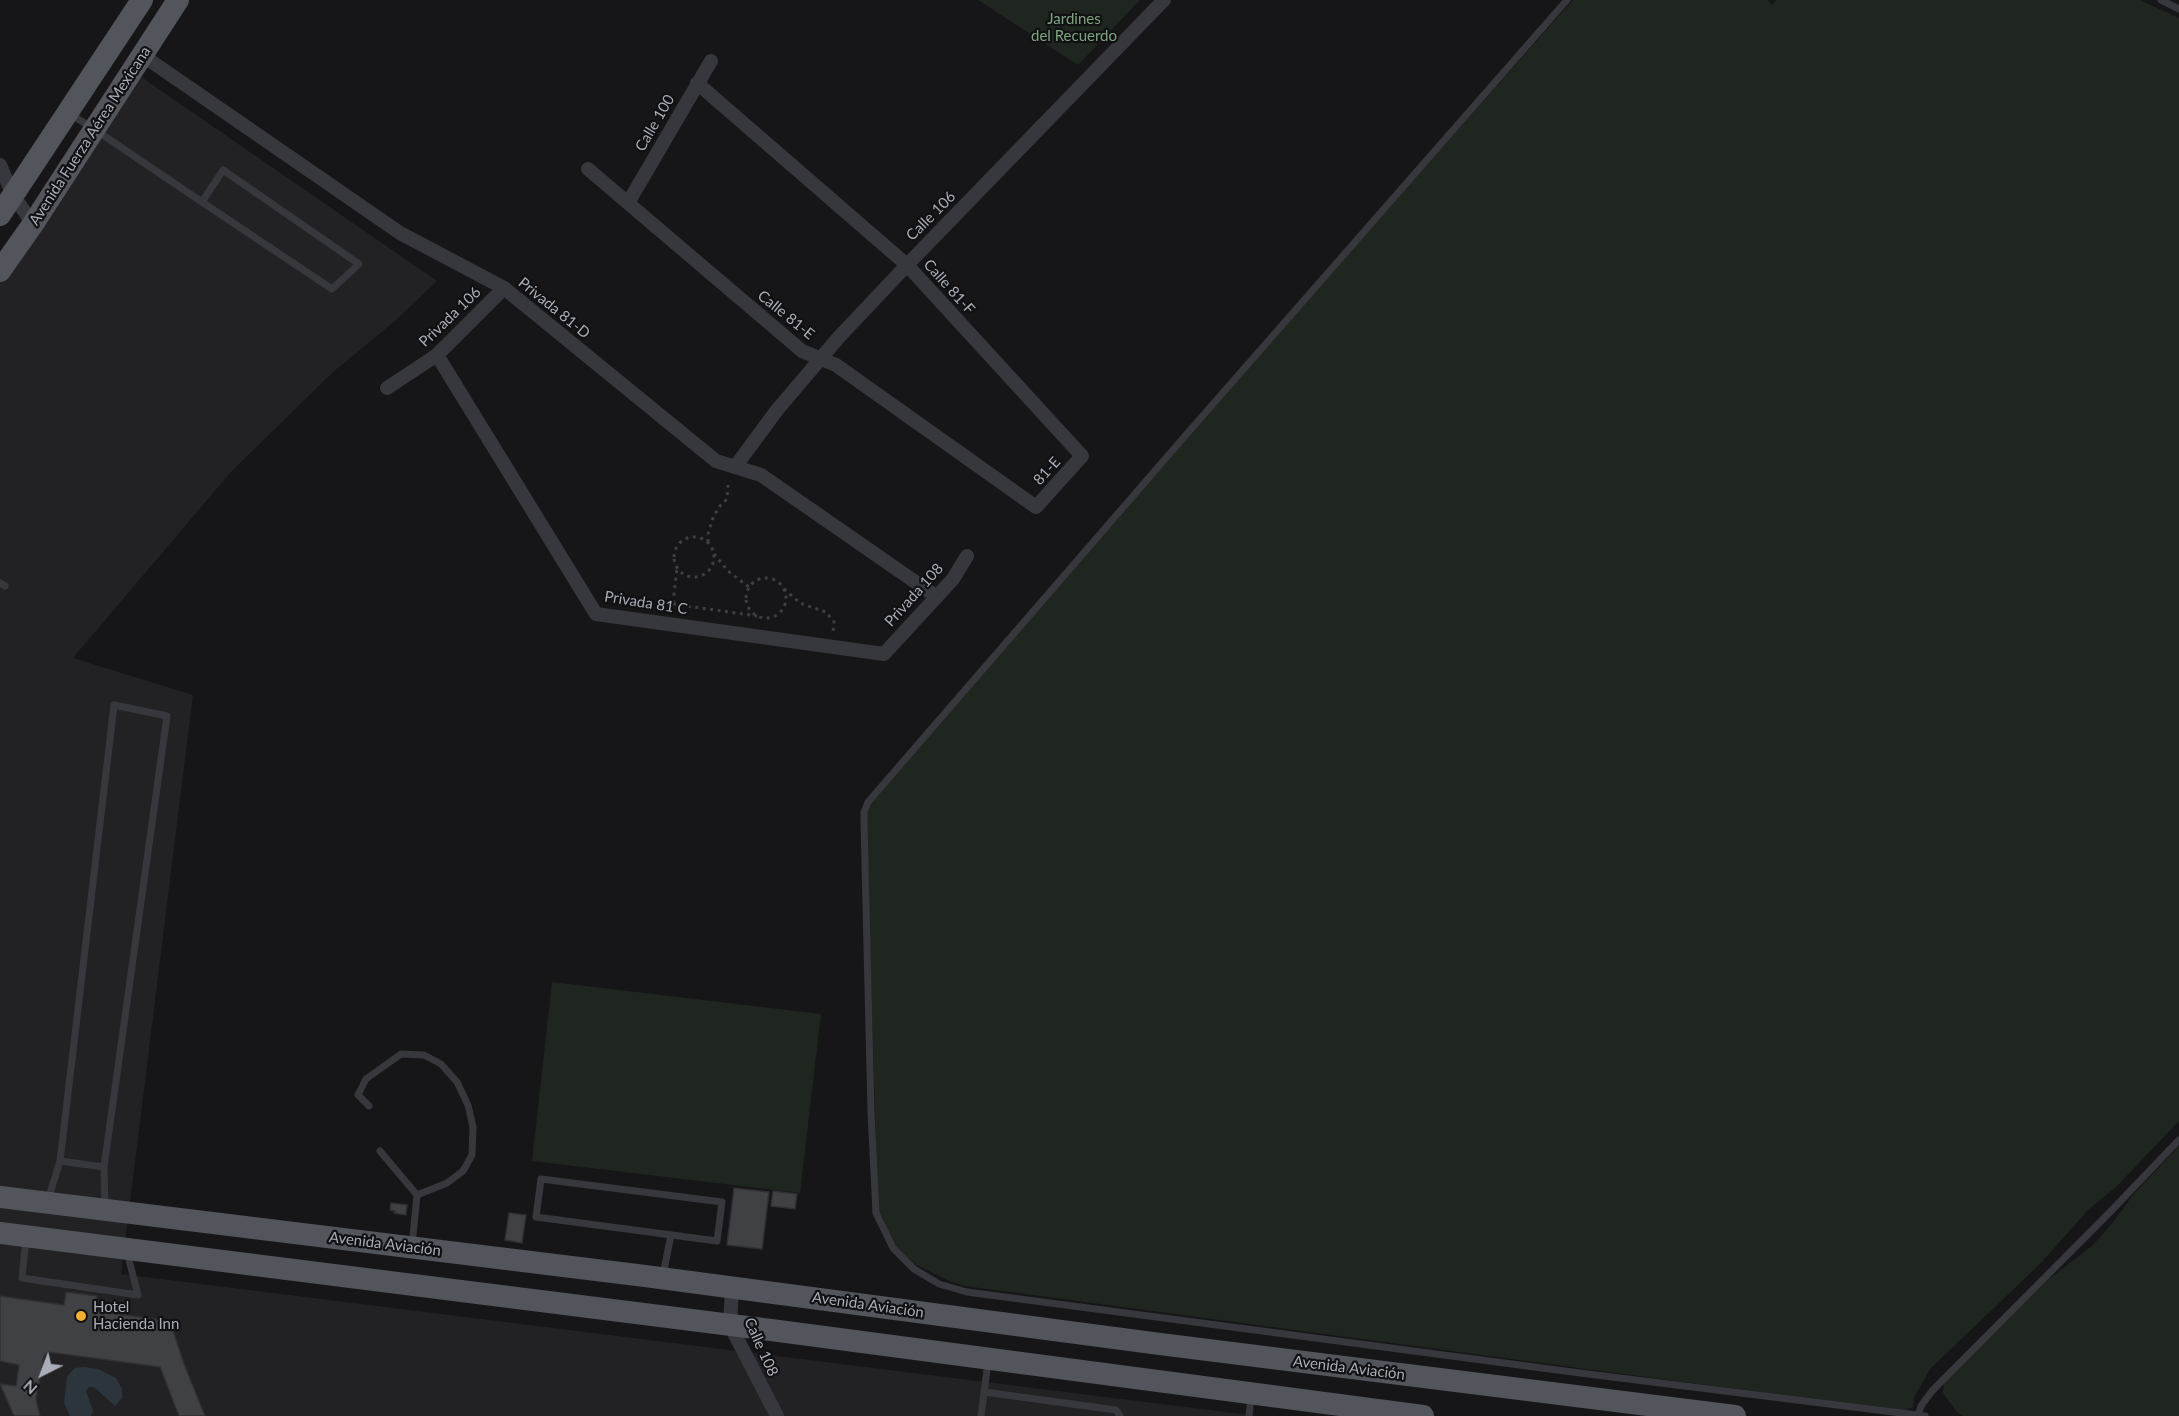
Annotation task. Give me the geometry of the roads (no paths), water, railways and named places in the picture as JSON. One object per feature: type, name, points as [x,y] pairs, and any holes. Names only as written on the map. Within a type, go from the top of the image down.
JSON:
[{"type":"main road","name":"Avenida Fuerza Aérea Mexicana","points":[[0,215],[142,0]]},
{"type":"main road","name":"Avenida Fuerza Aérea Mexicana","points":[[1,269],[33,224],[178,0]]},
{"type":"main road","name":"Avenida Aviación","points":[[0,1197],[105,1208],[663,1278],[1160,1344],[1735,1416]]},
{"type":"main road","points":[[101,1245],[105,1208]]},
{"type":"main road","points":[[0,1233],[988,1358],[1422,1416]]},
{"type":"main road","points":[[409,1284],[412,1248]]},
{"type":"street","name":"Calle 106","points":[[735,467],[777,410],[820,358],[1164,0]]},
{"type":"street","name":"Privada 81-D","points":[[142,55],[400,233],[504,288],[716,461],[761,475],[937,597]]},
{"type":"street","name":"Calle 100","points":[[628,203],[711,61]]},
{"type":"street","name":"Calle 81-F","points":[[697,83],[907,265],[1082,456]]},
{"type":"street","points":[[0,165],[13,195],[33,224]]},
{"type":"street","name":"Calle 81-E","points":[[588,169],[802,351],[843,370],[1036,507]]},
{"type":"street","name":"Privada 106","points":[[387,387],[437,355],[504,288]]},
{"type":"street","name":"Privada 81 C","points":[[437,355],[596,614],[884,654]]},
{"type":"street","name":"81-E","points":[[1036,507],[1082,456]]},
{"type":"street","name":"Privada 108","points":[[884,654],[953,579],[967,556]]},
{"type":"street","name":"Calle 108","points":[[732,1287],[730,1325],[777,1416]]},
{"type":"lane","points":[[1567,0],[868,802],[864,812],[864,822],[871,1112],[876,1213],[892,1248],[914,1269],[939,1284],[967,1292],[1568,1372],[1922,1416],[1921,1406],[1932,1391],[2179,1140]]},
{"type":"lane","points":[[2161,0],[2179,9]]},
{"type":"lane","points":[[68,112],[94,129],[202,202],[332,289],[359,264],[223,170],[202,202]]},
{"type":"lane","points":[[48,1202],[60,1161],[114,705],[167,716],[104,1167],[105,1208]]},
{"type":"lane","points":[[369,1106],[358,1095],[366,1079],[402,1054],[424,1054],[441,1064],[457,1082],[468,1105],[473,1127],[472,1155],[463,1171],[447,1183],[417,1195]]},
{"type":"lane","points":[[380,1151],[417,1195],[412,1248]]},
{"type":"lane","points":[[60,1161],[104,1167]]},
{"type":"lane","points":[[541,1179],[722,1202],[717,1241],[670,1235],[536,1217],[541,1179]]},
{"type":"lane","points":[[663,1278],[670,1235]]},
{"type":"lane","points":[[26,1236],[22,1278],[138,1295],[126,1249]]},
{"type":"lane","points":[[981,1416],[988,1358]]},
{"type":"lane","points":[[984,1392],[1116,1410],[1120,1416]]},
{"type":"lane","points":[[1249,1416],[1252,1393]]},
{"type":"place","name":"Hotel Hacienda Inn","points":[[81,1316]]},
{"type":"park label","name":"Jardines del Recuerdo","points":[[1074,28]]}]
